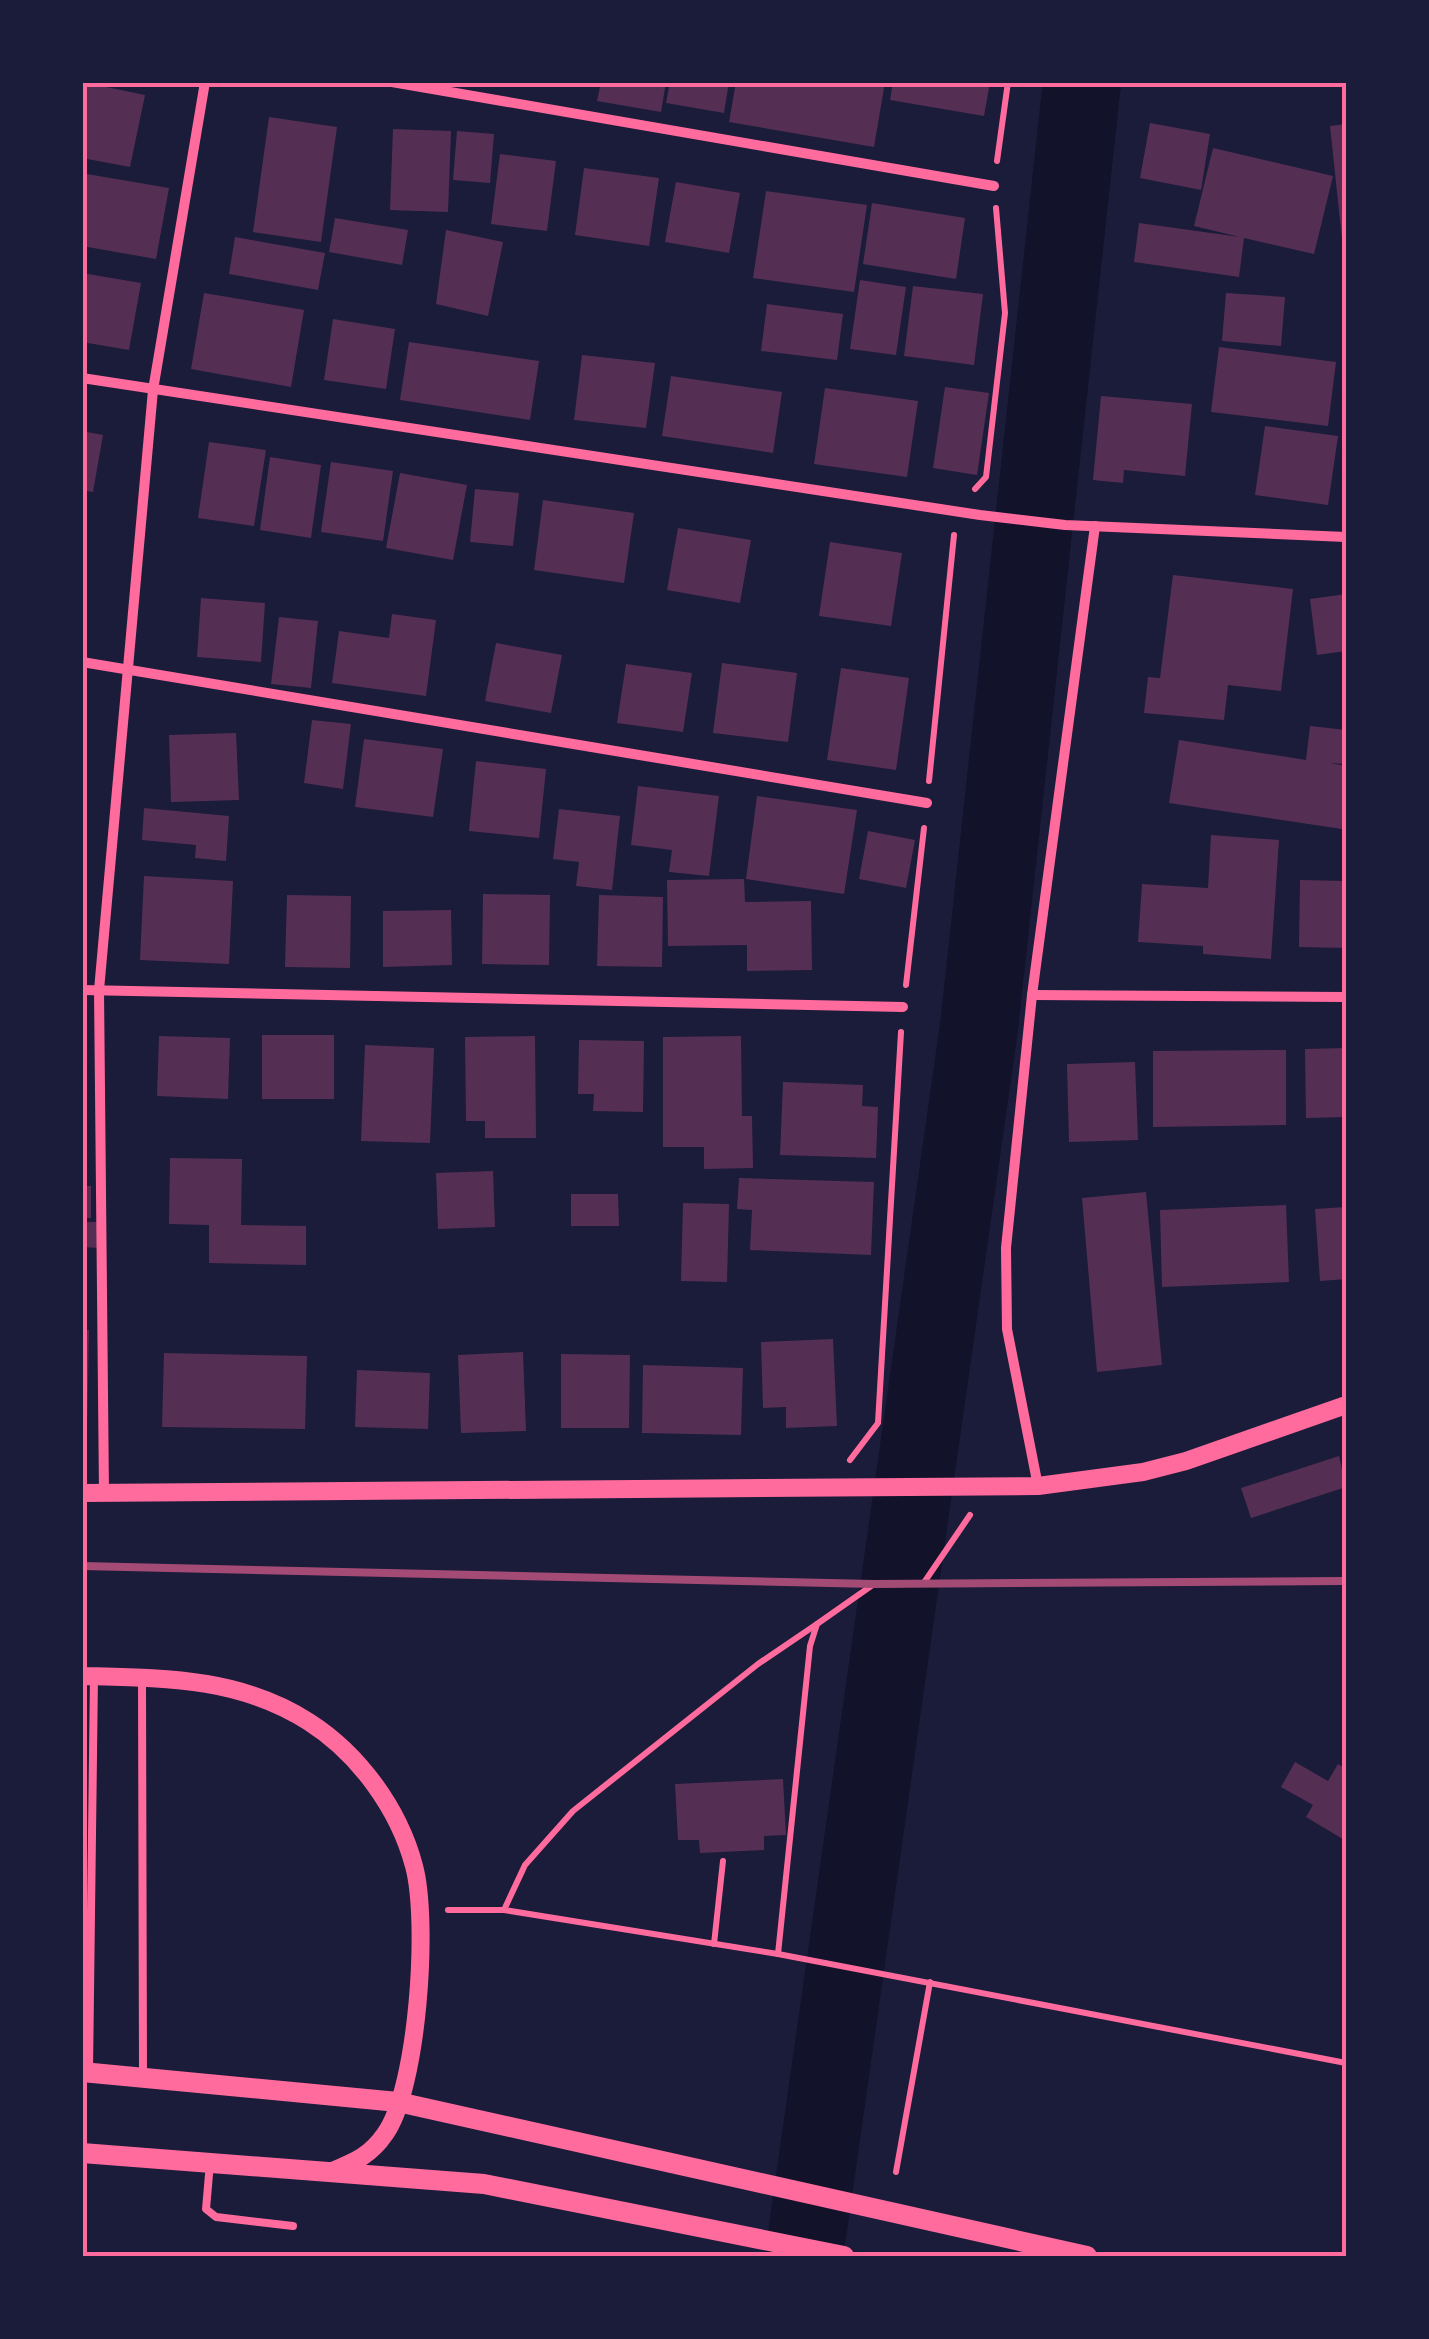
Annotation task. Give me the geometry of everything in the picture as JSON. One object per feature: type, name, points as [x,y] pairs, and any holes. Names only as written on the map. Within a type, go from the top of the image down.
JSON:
[{"type":"main road","points":[[86,2072],[142,2074],[398,2102],[1087,2256]]},
{"type":"main road","points":[[82,2153],[484,2184],[844,2256]]},
{"type":"street","points":[[104,1494],[99,990],[153,390],[205,82]]},
{"type":"street","points":[[392,82],[994,186]]},
{"type":"street","points":[[82,378],[980,515],[1095,526],[1346,537]]},
{"type":"street","points":[[1038,1486],[1010,1345],[1006,1248],[1032,995],[1095,526]]},
{"type":"street","points":[[82,662],[927,803]]},
{"type":"street","points":[[82,990],[903,1007]]},
{"type":"street","points":[[1032,995],[1346,997]]},
{"type":"street","points":[[82,1493],[1038,1486],[1143,1472],[1346,1404]]},
{"type":"street","points":[[88,1676],[198,1680],[254,1693],[310,1723],[361,1768],[388,1804],[414,1865],[422,1910],[413,2039],[387,2132],[365,2158],[329,2172]]},
{"type":"lane","points":[[86,2072],[88,1676]]},
{"type":"lane","points":[[142,1678],[142,2074]]},
{"type":"lane","points":[[210,2163],[206,2209],[216,2217],[293,2226]]},
{"type":"path","points":[[957,510],[986,477],[992,435],[1005,313],[994,186],[1008,82]]},
{"type":"path","points":[[923,1584],[988,1489]]},
{"type":"path","points":[[504,1910],[525,1865],[573,1811],[758,1664],[874,1584]]},
{"type":"path","points":[[778,1954],[810,1646],[817,1624]]},
{"type":"path","points":[[714,1944],[723,1861]]},
{"type":"path","points":[[422,1910],[504,1910],[778,1954],[1346,2063]]},
{"type":"path","points":[[896,2172],[930,1982]]},
{"type":"building","points":[[82,82],[145,95],[130,167],[82,158]]},
{"type":"building","points":[[601,82],[666,82],[661,112],[597,101]]},
{"type":"building","points":[[670,82],[729,82],[724,113],[666,103]]},
{"type":"building","points":[[736,82],[885,82],[874,147],[729,122]]},
{"type":"building","points":[[893,82],[990,82],[984,116],[890,100]]},
{"type":"building","points":[[269,117],[337,127],[321,242],[253,232]]},
{"type":"building","points":[[1150,123],[1210,134],[1201,190],[1140,178]]},
{"type":"building","points":[[1346,124],[1346,258],[1344,258],[1330,126]]},
{"type":"building","points":[[393,129],[451,131],[448,212],[390,210]]},
{"type":"building","points":[[457,131],[494,134],[490,183],[453,180]]},
{"type":"building","points":[[1213,148],[1333,176],[1314,254],[1244,238],[1239,277],[1134,262],[1139,223],[1240,237],[1194,226]]},
{"type":"building","points":[[500,154],[556,161],[547,231],[491,224]]},
{"type":"building","points":[[584,168],[659,178],[649,246],[575,235]]},
{"type":"building","points":[[87,174],[169,188],[156,259],[82,246]]},
{"type":"building","points":[[676,182],[740,193],[729,253],[665,242]]},
{"type":"building","points":[[766,191],[867,205],[854,292],[753,278]]},
{"type":"building","points":[[872,203],[965,218],[956,279],[863,264]]},
{"type":"building","points":[[335,218],[408,230],[402,265],[329,252]]},
{"type":"building","points":[[446,230],[503,242],[488,316],[436,304]]},
{"type":"building","points":[[235,237],[325,253],[318,290],[229,274]]},
{"type":"building","points":[[82,273],[141,283],[129,350],[82,342]]},
{"type":"building","points":[[860,280],[906,287],[896,355],[850,349]]},
{"type":"building","points":[[913,286],[983,294],[974,365],[904,356]]},
{"type":"building","points":[[204,293],[304,310],[291,387],[191,369]]},
{"type":"building","points":[[1226,293],[1285,297],[1281,346],[1222,341]]},
{"type":"building","points":[[767,304],[843,314],[837,360],[761,351]]},
{"type":"building","points":[[333,319],[395,329],[386,389],[324,380]]},
{"type":"building","points":[[409,342],[539,361],[530,420],[400,400]]},
{"type":"building","points":[[1219,347],[1336,362],[1328,426],[1211,412]]},
{"type":"building","points":[[582,355],[655,363],[646,428],[574,420]]},
{"type":"building","points":[[671,376],[782,392],[773,453],[662,436]]},
{"type":"building","points":[[945,387],[989,393],[977,475],[933,468]]},
{"type":"building","points":[[825,388],[918,401],[907,477],[814,464]]},
{"type":"building","points":[[1101,396],[1192,404],[1185,476],[1124,470],[1123,483],[1093,480]]},
{"type":"building","points":[[1265,426],[1338,436],[1328,505],[1255,495]]},
{"type":"building","points":[[82,431],[103,435],[93,492],[82,490]]},
{"type":"building","points":[[209,442],[266,450],[254,526],[198,518]]},
{"type":"building","points":[[270,457],[321,465],[311,538],[260,530]]},
{"type":"building","points":[[331,462],[393,471],[383,541],[321,532]]},
{"type":"building","points":[[400,473],[467,485],[453,560],[386,548]]},
{"type":"building","points":[[475,489],[519,493],[513,546],[470,542]]},
{"type":"building","points":[[543,500],[634,513],[624,583],[534,570]]},
{"type":"building","points":[[678,528],[751,540],[740,603],[667,590]]},
{"type":"building","points":[[830,542],[902,553],[891,626],[819,616]]},
{"type":"building","points":[[1173,575],[1293,589],[1281,691],[1228,685],[1224,720],[1144,713],[1148,677],[1160,678]]},
{"type":"building","points":[[1346,594],[1346,651],[1317,655],[1310,599]]},
{"type":"building","points":[[201,598],[265,603],[261,662],[197,657]]},
{"type":"building","points":[[392,614],[436,620],[426,696],[332,683],[339,631],[389,638]]},
{"type":"building","points":[[279,617],[318,621],[311,688],[271,684]]},
{"type":"building","points":[[496,643],[562,655],[551,713],[485,701]]},
{"type":"building","points":[[722,663],[797,673],[788,742],[713,733]]},
{"type":"building","points":[[626,664],[692,673],[683,732],[617,723]]},
{"type":"building","points":[[841,668],[909,678],[896,770],[827,760]]},
{"type":"building","points":[[312,720],[351,724],[343,789],[304,783]]},
{"type":"building","points":[[1310,726],[1346,730],[1346,764],[1330,763],[1346,766],[1342,829],[1169,803],[1179,740],[1306,760]]},
{"type":"building","points":[[236,733],[239,800],[171,802],[169,735]]},
{"type":"building","points":[[364,739],[443,749],[433,817],[355,807]]},
{"type":"building","points":[[476,761],[546,769],[539,838],[469,831]]},
{"type":"building","points":[[638,786],[719,796],[709,876],[669,872],[672,850],[631,845]]},
{"type":"building","points":[[757,796],[857,810],[844,894],[746,879]]},
{"type":"building","points":[[144,808],[229,816],[226,861],[195,858],[196,845],[142,840]]},
{"type":"building","points":[[559,809],[620,816],[612,890],[576,886],[579,862],[553,859]]},
{"type":"building","points":[[868,831],[915,840],[906,888],[859,879]]},
{"type":"building","points":[[1211,835],[1279,840],[1271,959],[1203,954],[1203,946],[1138,942],[1142,884],[1208,888]]},
{"type":"building","points":[[144,876],[233,881],[229,964],[140,960]]},
{"type":"building","points":[[744,879],[745,902],[811,901],[812,970],[747,971],[747,945],[668,946],[667,880]]},
{"type":"building","points":[[1300,880],[1346,881],[1346,948],[1299,947]]},
{"type":"building","points":[[483,894],[550,895],[549,965],[482,964]]},
{"type":"building","points":[[287,895],[351,896],[350,968],[285,967]]},
{"type":"building","points":[[599,895],[663,897],[662,967],[597,966]]},
{"type":"building","points":[[451,910],[452,965],[383,967],[383,911]]},
{"type":"building","points":[[262,1035],[334,1035],[334,1099],[262,1099]]},
{"type":"building","points":[[159,1036],[230,1038],[228,1099],[157,1096]]},
{"type":"building","points":[[535,1036],[536,1138],[485,1138],[485,1121],[466,1121],[465,1037]]},
{"type":"building","points":[[741,1036],[742,1116],[752,1116],[753,1168],[704,1169],[704,1147],[663,1147],[663,1037]]},
{"type":"building","points":[[579,1040],[644,1041],[643,1112],[593,1111],[594,1094],[578,1094]]},
{"type":"building","points":[[365,1045],[434,1048],[430,1143],[361,1141]]},
{"type":"building","points":[[1346,1048],[1346,1117],[1306,1118],[1305,1049]]},
{"type":"building","points":[[1286,1050],[1286,1125],[1153,1127],[1153,1051]]},
{"type":"building","points":[[1135,1062],[1138,1140],[1069,1142],[1067,1064]]},
{"type":"building","points":[[783,1082],[863,1085],[862,1106],[878,1107],[876,1158],[780,1155]]},
{"type":"building","points":[[170,1158],[242,1159],[241,1225],[306,1226],[306,1265],[209,1263],[209,1225],[169,1224]]},
{"type":"building","points":[[493,1171],[495,1227],[438,1229],[436,1173]]},
{"type":"building","points":[[739,1178],[874,1182],[871,1255],[750,1250],[752,1210],[737,1209]]},
{"type":"building","points":[[82,1186],[91,1186],[91,1218],[82,1218]]},
{"type":"building","points":[[1146,1192],[1162,1365],[1097,1372],[1082,1198]]},
{"type":"building","points":[[571,1194],[618,1194],[619,1226],[571,1226]]},
{"type":"building","points":[[683,1203],[729,1204],[727,1282],[681,1281]]},
{"type":"building","points":[[1286,1205],[1289,1282],[1162,1287],[1160,1210]]},
{"type":"building","points":[[1346,1207],[1346,1279],[1320,1281],[1315,1209]]},
{"type":"building","points":[[82,1222],[98,1222],[98,1248],[82,1247]]},
{"type":"building","points":[[82,1330],[89,1330],[87,1433],[82,1433]]},
{"type":"building","points":[[833,1339],[837,1426],[786,1428],[786,1407],[763,1408],[761,1342]]},
{"type":"building","points":[[523,1352],[526,1431],[461,1433],[458,1355]]},
{"type":"building","points":[[164,1353],[307,1356],[305,1429],[162,1427]]},
{"type":"building","points":[[561,1354],[630,1355],[629,1428],[561,1428]]},
{"type":"building","points":[[643,1365],[743,1368],[741,1435],[642,1433]]},
{"type":"building","points":[[357,1370],[430,1373],[428,1429],[355,1427]]},
{"type":"building","points":[[1339,1456],[1346,1487],[1251,1518],[1241,1488]]},
{"type":"building","points":[[1295,1762],[1328,1781],[1338,1764],[1346,1769],[1346,1841],[1306,1817],[1313,1805],[1281,1787]]},
{"type":"building","points":[[783,1779],[786,1835],[764,1836],[764,1850],[700,1853],[699,1840],[678,1840],[675,1784]]},
{"type":"building","points":[[119,2252],[189,2253],[189,2256],[119,2256]]},
{"type":"waterway","points":[[804,2256],[979,1027],[1082,82]]},
{"type":"railway","points":[[82,1566],[874,1584],[1346,1581]]}]
